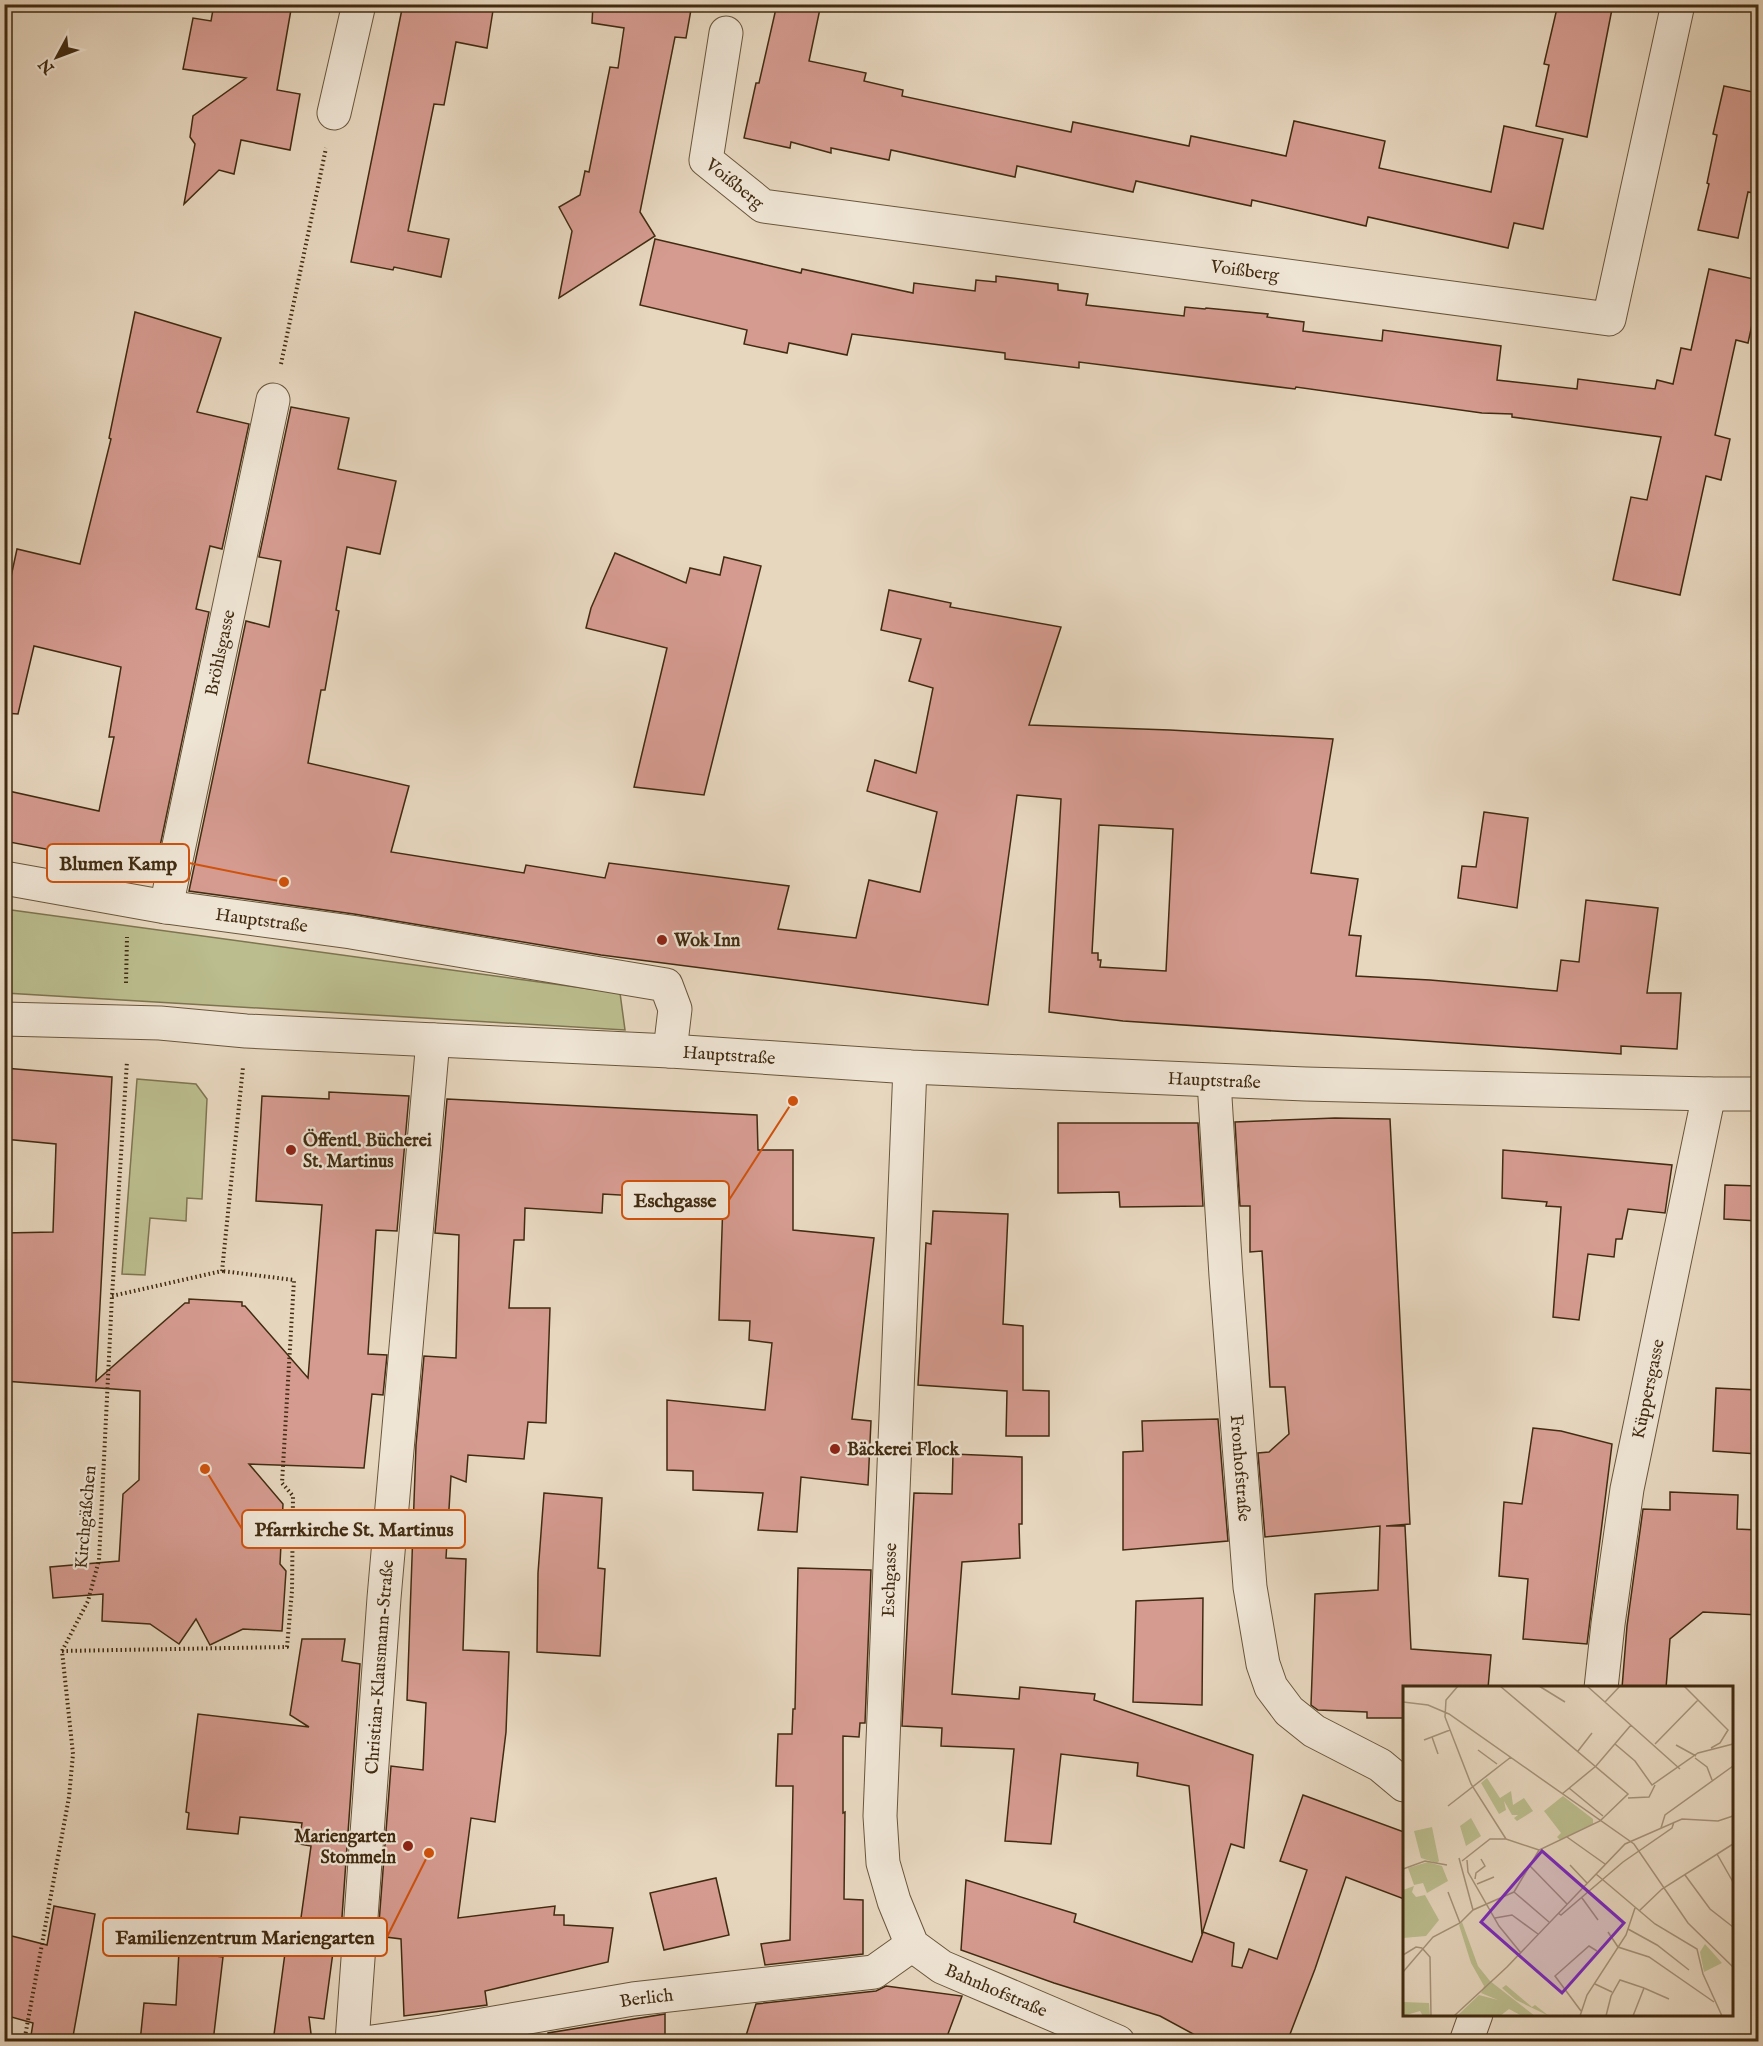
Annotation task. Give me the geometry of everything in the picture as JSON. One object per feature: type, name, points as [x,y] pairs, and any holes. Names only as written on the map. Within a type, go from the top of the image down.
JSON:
[{"type":"street","points":[[334,113],[359,4]]},
{"type":"street","name":"Voißberg","points":[[726,33],[706,160],[763,206],[1609,319],[1677,4]]},
{"type":"street","name":"Bröhlsgasse","points":[[166,907],[273,400]]},
{"type":"street","name":"Hauptstraße","points":[[4,878],[166,907],[351,932],[666,985],[675,1009],[670,1051]]},
{"type":"street","name":"Hauptstraße","points":[[4,1019],[137,1023],[246,1031],[670,1051],[910,1067],[1214,1080],[1758,1094]]},
{"type":"street","name":"Christian-Klausmann-Straße","points":[[352,2042],[384,1598],[433,1040]]},
{"type":"street","name":"Eschgasse","points":[[910,1067],[880,1815],[883,1863],[894,1901],[912,1945]]},
{"type":"street","name":"Fronhofstraße","points":[[1214,1080],[1226,1276],[1250,1587],[1263,1664],[1271,1687],[1288,1712],[1314,1731],[1380,1765],[1403,1784]]},
{"type":"street","name":"Küppersgasse","points":[[1601,1686],[1628,1489],[1709,1094]]},
{"type":"street","name":"Berlich","points":[[372,2042],[633,1999],[874,1972],[912,1945]]},
{"type":"street","name":"Bahnhofstraße","points":[[912,1945],[942,1967],[1118,2042]]},
{"type":"street","points":[[1466,2042],[1475,2016]]},
{"type":"path","points":[[273,400],[334,113]]},
{"type":"path","name":"Kirchgäßchen","points":[[62,1651],[88,1600],[99,1560],[127,1060],[136,1046],[138,1001],[126,990],[127,900]]},
{"type":"path","points":[[222,1271],[246,1031]]},
{"type":"path","points":[[24,2042],[70,1786],[73,1754],[62,1651],[287,1647],[292,1591],[293,1496],[282,1484],[294,1280],[222,1271],[112,1296]]},
{"type":"green space","points":[[4,909],[620,993],[625,1030],[5,993]]},
{"type":"green space","points":[[137,1079],[196,1084],[207,1099],[202,1199],[187,1198],[186,1221],[150,1218],[145,1275],[122,1274]]},
{"type":"building","points":[[214,4],[292,4],[277,90],[300,94],[290,150],[241,140],[234,174],[219,170],[184,204],[195,144],[190,137],[193,116],[246,78],[183,69],[193,18],[211,21]]},
{"type":"building","points":[[403,4],[494,4],[487,48],[456,42],[444,105],[434,104],[408,231],[449,239],[441,277],[394,267],[393,270],[351,262]]},
{"type":"building","points":[[593,4],[692,4],[686,38],[675,37],[640,212],[655,236],[559,298],[572,231],[559,207],[580,195],[585,171],[589,172],[610,67],[618,68],[624,28],[592,23]]},
{"type":"building","points":[[777,4],[821,4],[809,61],[866,73],[864,81],[903,90],[902,96],[1071,132],[1073,122],[1189,146],[1191,136],[1286,156],[1294,121],[1385,141],[1379,168],[1491,192],[1504,126],[1563,139],[1543,229],[1514,223],[1508,248],[1368,217],[1366,226],[1252,200],[1251,206],[1136,181],[1133,192],[1017,166],[1015,177],[891,150],[889,160],[831,148],[831,153],[791,142],[790,148],[744,138]]},
{"type":"building","points":[[1558,4],[1613,4],[1587,137],[1536,126],[1549,65],[1544,64]]},
{"type":"building","points":[[1724,86],[1758,93],[1758,194],[1748,192],[1738,238],[1698,230],[1709,184],[1707,183],[1717,135],[1713,134]]},
{"type":"building","points":[[655,239],[801,273],[802,269],[913,293],[914,283],[975,291],[976,280],[996,282],[996,276],[1058,284],[1058,290],[1088,294],[1086,305],[1184,316],[1185,307],[1268,314],[1267,317],[1304,322],[1303,331],[1382,341],[1383,330],[1501,346],[1497,380],[1577,389],[1578,379],[1655,389],[1657,380],[1673,384],[1681,348],[1691,350],[1709,269],[1758,280],[1758,297],[1748,343],[1736,340],[1715,435],[1730,439],[1721,480],[1706,476],[1680,595],[1613,580],[1631,497],[1647,500],[1661,437],[1512,417],[1512,414],[1482,413],[1296,387],[1295,389],[1079,362],[1079,368],[1005,359],[1005,353],[852,334],[847,355],[789,343],[787,353],[744,344],[747,330],[640,305]]},
{"type":"building","points":[[135,312],[221,338],[197,412],[249,424],[222,549],[210,546],[196,609],[209,612],[155,870],[4,841],[4,790],[99,811],[114,737],[109,737],[121,667],[34,646],[18,714],[4,713],[4,609],[17,549],[80,564],[111,439],[109,438]]},
{"type":"building","points":[[291,407],[349,418],[338,469],[396,481],[380,554],[347,547],[336,610],[339,611],[325,690],[321,690],[308,763],[409,786],[391,852],[524,873],[526,865],[605,878],[609,863],[789,886],[778,929],[856,938],[869,880],[920,892],[937,812],[867,791],[875,760],[916,773],[933,688],[909,681],[921,639],[881,630],[889,590],[951,603],[950,607],[1061,627],[1029,725],[1333,739],[1311,873],[1358,879],[1349,935],[1361,936],[1356,976],[1557,991],[1561,960],[1579,962],[1586,900],[1658,908],[1647,993],[1681,993],[1677,1049],[1621,1046],[1621,1054],[1123,1021],[1049,1012],[1061,799],[1017,795],[988,1005],[601,955],[354,914],[189,891],[246,621],[269,627],[281,561],[259,557]],"holes":[[[1099,825],[1173,829],[1166,971],[1100,967],[1101,960],[1098,960],[1098,953],[1092,953]]]},
{"type":"building","points":[[615,553],[686,583],[690,568],[720,575],[724,557],[761,566],[704,795],[634,787],[667,648],[586,628],[591,608]]},
{"type":"building","points":[[1484,812],[1528,818],[1517,908],[1458,898],[1462,866],[1476,867]]},
{"type":"building","points":[[4,1068],[112,1077],[96,1381],[185,1303],[189,1303],[189,1299],[242,1302],[242,1306],[245,1306],[308,1378],[322,1205],[256,1201],[262,1096],[329,1099],[329,1092],[409,1096],[397,1231],[376,1230],[368,1354],[387,1355],[383,1395],[372,1394],[364,1468],[249,1464],[283,1504],[280,1564],[286,1571],[282,1631],[243,1629],[210,1645],[196,1619],[179,1644],[150,1624],[102,1621],[103,1594],[53,1598],[50,1567],[119,1561],[123,1494],[139,1480],[140,1391],[4,1381],[4,1233],[53,1232],[56,1144],[4,1139]]},
{"type":"building","points":[[447,1099],[757,1115],[758,1150],[793,1150],[793,1230],[874,1238],[852,1419],[871,1421],[868,1485],[801,1477],[797,1532],[758,1530],[763,1493],[693,1490],[693,1471],[667,1470],[667,1400],[765,1410],[772,1343],[749,1340],[750,1321],[719,1320],[723,1201],[603,1194],[602,1213],[525,1208],[524,1240],[514,1240],[509,1308],[550,1308],[546,1423],[528,1422],[524,1459],[468,1455],[466,1482],[451,1476],[446,1558],[466,1559],[463,1650],[509,1652],[506,1732],[495,1822],[471,1818],[458,1918],[555,1906],[554,1915],[564,1915],[564,1925],[613,1928],[608,1962],[485,1991],[487,2005],[404,2016],[401,1939],[378,1936],[391,1766],[423,1770],[426,1703],[407,1700],[416,1445],[424,1356],[456,1358],[459,1235],[435,1233]]},
{"type":"building","points":[[1335,1118],[1390,1119],[1410,1524],[1386,1526],[1405,1526],[1411,1649],[1491,1655],[1488,1686],[1403,1686],[1403,1718],[1367,1718],[1367,1712],[1318,1710],[1311,1705],[1315,1594],[1378,1590],[1380,1526],[1265,1537],[1258,1453],[1269,1452],[1289,1434],[1285,1387],[1270,1387],[1262,1251],[1250,1252],[1250,1206],[1240,1206],[1235,1122]]},
{"type":"building","points":[[1058,1123],[1198,1123],[1203,1206],[1120,1207],[1119,1192],[1058,1193]]},
{"type":"building","points":[[1503,1150],[1672,1165],[1665,1213],[1628,1209],[1622,1239],[1616,1239],[1614,1257],[1588,1254],[1579,1320],[1553,1317],[1561,1207],[1546,1206],[1547,1202],[1502,1198]]},
{"type":"building","points":[[1725,1185],[1758,1186],[1758,1221],[1724,1219]]},
{"type":"building","points":[[933,1211],[1008,1214],[1003,1324],[1023,1326],[1023,1390],[1049,1391],[1049,1436],[1006,1436],[1007,1391],[918,1385],[926,1243],[931,1244]]},
{"type":"building","points":[[1716,1388],[1758,1390],[1758,1454],[1713,1451]]},
{"type":"building","points":[[1218,1419],[1228,1541],[1123,1550],[1123,1452],[1143,1451],[1142,1421]]},
{"type":"building","points":[[1533,1428],[1561,1431],[1612,1444],[1587,1644],[1523,1639],[1528,1579],[1499,1576],[1504,1502],[1522,1504]]},
{"type":"building","points":[[953,1454],[1022,1457],[1022,1524],[1019,1524],[1020,1558],[962,1562],[952,1694],[1019,1699],[1020,1687],[1095,1694],[1094,1700],[1253,1755],[1244,1848],[1231,1844],[1202,1934],[1189,1786],[1137,1776],[1138,1763],[1061,1754],[1051,1844],[1005,1841],[1014,1749],[941,1746],[942,1728],[902,1726],[914,1493],[952,1494]]},
{"type":"building","points":[[1670,1492],[1738,1495],[1737,1529],[1758,1530],[1758,1615],[1703,1612],[1670,1639],[1666,1686],[1622,1686],[1627,1626],[1643,1509],[1670,1510]]},
{"type":"building","points":[[544,1493],[602,1498],[598,1568],[605,1569],[600,1656],[537,1652],[538,1573]]},
{"type":"building","points":[[798,1568],[871,1570],[865,1723],[860,1723],[859,1737],[843,1736],[844,1899],[863,1900],[863,1954],[765,1965],[761,1944],[790,1940],[793,1786],[776,1786],[778,1734],[792,1734],[793,1709],[795,1709]]},
{"type":"building","points":[[1203,1598],[1202,1705],[1133,1702],[1136,1601]]},
{"type":"building","points":[[302,1639],[345,1639],[342,1661],[360,1664],[341,1931],[336,1930],[324,2019],[309,2017],[312,2042],[273,2042],[288,1931],[299,1932],[311,1846],[299,1844],[302,1823],[240,1817],[238,1834],[187,1829],[189,1813],[186,1812],[198,1714],[309,1727],[290,1715]]},
{"type":"building","points":[[1303,1795],[1403,1832],[1403,1899],[1346,1877],[1287,2042],[1208,2042],[1160,2016],[1054,1983],[961,1950],[966,1880],[1076,1914],[1074,1922],[1192,1962],[1203,1932],[1234,1943],[1232,1966],[1242,1968],[1249,1949],[1277,1959],[1307,1870],[1280,1861]]},
{"type":"building","points":[[716,1878],[729,1935],[664,1950],[650,1893]]},
{"type":"building","points":[[54,1906],[95,1914],[72,2042],[30,2042],[33,2023],[4,2015],[4,1934],[47,1945]]},
{"type":"building","points":[[179,1951],[223,1957],[213,2042],[140,2042],[144,2003],[176,2005]]},
{"type":"building","points":[[886,1986],[962,1996],[945,2042],[744,2042],[756,2004],[876,1991]]},
{"type":"building","points":[[665,2014],[665,2042],[548,2042],[548,2033]]},
{"type":"place","name":"Blumen Kamp","points":[[284,882]]},
{"type":"place","name":"Wok Inn","points":[[662,940]]},
{"type":"place","name":"Eschgasse","points":[[793,1101]]},
{"type":"place","name":"Öffentl. Bücherei St. Martinus","points":[[291,1150]]},
{"type":"place","name":"Bäckerei Flock","points":[[835,1449]]},
{"type":"place","name":"Pfarrkirche St. Martinus","points":[[205,1469]]},
{"type":"place","name":"Mariengarten Stommeln","points":[[408,1846]]},
{"type":"place","name":"Familienzentrum Mariengarten","points":[[429,1853]]}]
